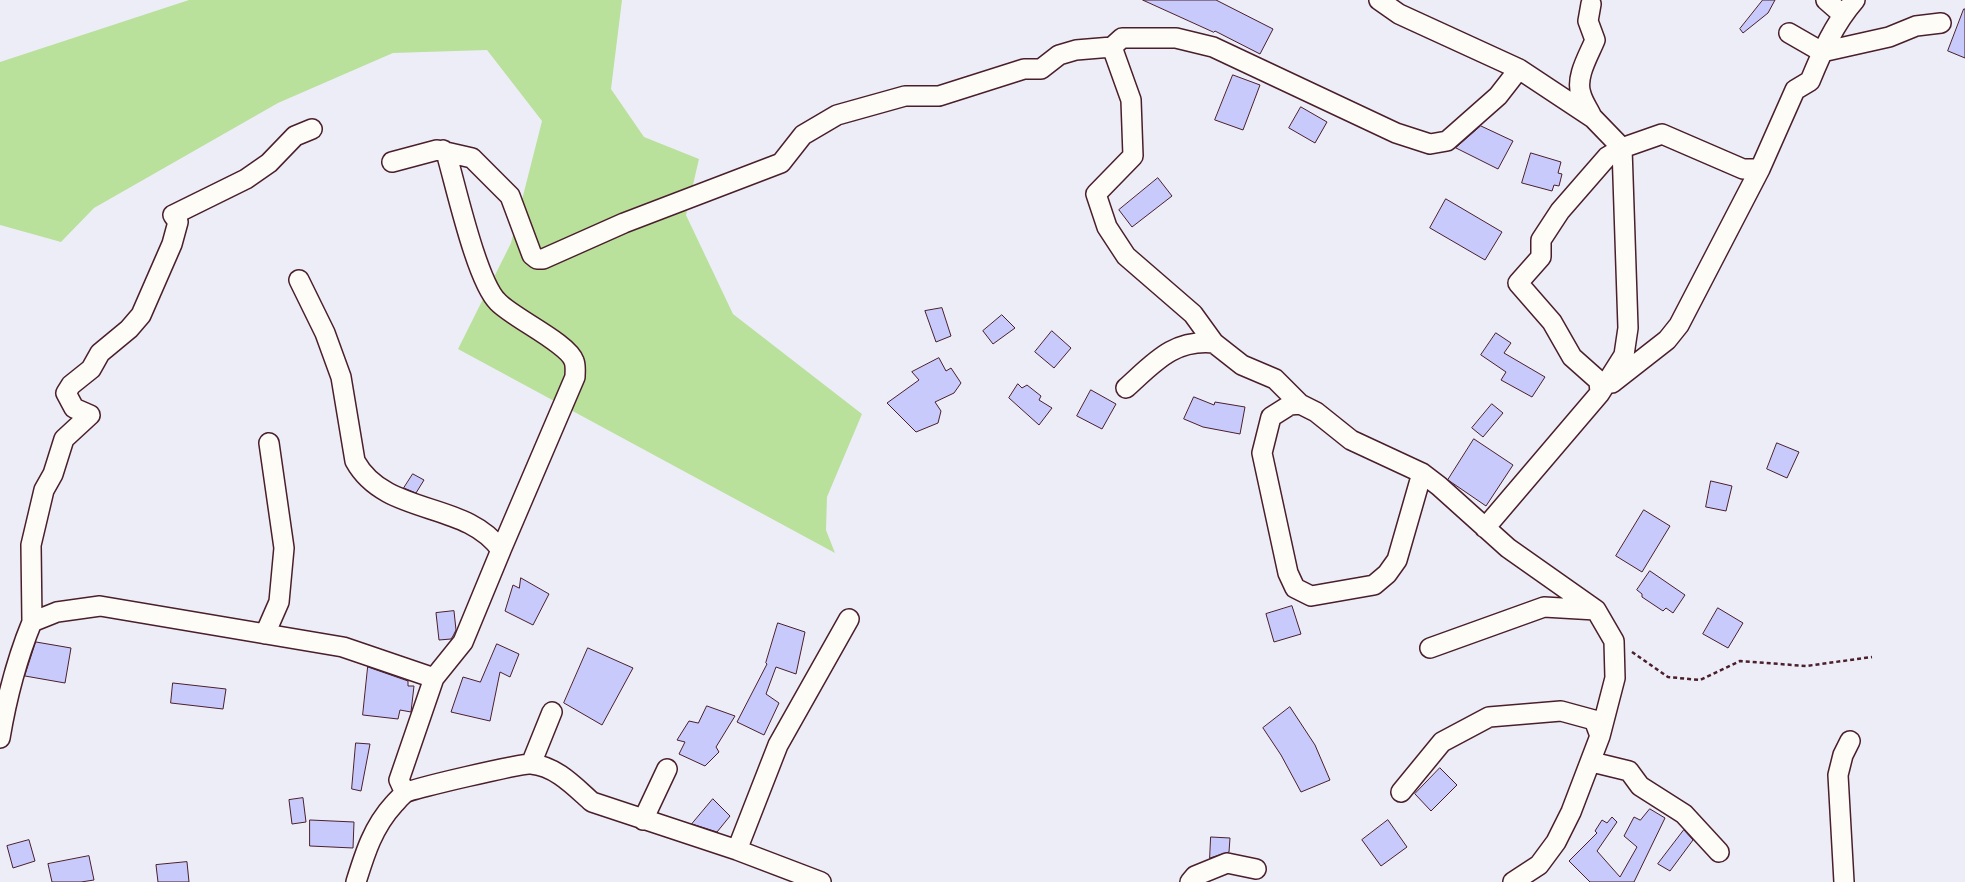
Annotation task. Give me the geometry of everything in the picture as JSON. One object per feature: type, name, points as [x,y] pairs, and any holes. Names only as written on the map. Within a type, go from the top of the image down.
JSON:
[{"type":"street","points":[[1379,0],[1399,14],[1520,69],[1593,118],[1622,148],[1628,328],[1624,355],[1600,393],[1485,528]]},
{"type":"street","points":[[1826,0],[1842,14]]},
{"type":"street","points":[[1600,393],[1667,340],[1679,326],[1760,169],[1795,90],[1810,81],[1822,52],[1842,14],[1855,0]]},
{"type":"street","points":[[1591,4],[1588,21],[1595,40],[1584,66],[1580,84],[1580,94],[1593,118]]},
{"type":"street","points":[[1789,33],[1822,52],[1889,36],[1916,26],[1941,23]]},
{"type":"street","points":[[392,162],[437,150],[443,150],[472,158],[510,196],[532,255],[537,259],[543,259],[624,223],[780,163],[803,135],[837,115],[905,96],[939,96],[1024,69],[1041,69],[1059,55],[1076,50],[1112,47],[1122,38],[1176,38],[1213,46],[1396,133],[1430,144],[1447,141],[1498,96],[1520,69]]},
{"type":"street","points":[[1112,47],[1131,100],[1133,156],[1096,194],[1107,227],[1126,256],[1193,314],[1214,343],[1242,365],[1275,379],[1300,404],[1316,412],[1351,440],[1422,473],[1439,486],[1508,548],[1596,610],[1614,641],[1615,678],[1592,762],[1571,812],[1556,842],[1539,865],[1513,882]]},
{"type":"street","points":[[0,738],[4,710],[18,657],[32,622],[31,545],[44,490],[53,474],[64,439],[90,415],[74,408],[66,393],[70,386],[91,369],[100,353],[129,329],[141,314],[172,244],[178,222],[173,215],[246,179],[269,163],[295,136],[312,129]]},
{"type":"street","points":[[1600,393],[1599,380],[1572,357],[1552,322],[1518,283],[1541,257],[1541,240],[1560,211],[1607,157],[1622,148],[1662,134],[1743,169],[1760,169]]},
{"type":"street","points":[[405,793],[399,780],[434,678],[464,642],[501,550],[575,377],[574,361],[563,348],[497,302],[486,282],[478,262],[447,156],[443,150]]},
{"type":"street","points":[[299,280],[325,333],[341,377],[355,461],[360,472],[374,484],[402,500],[469,522],[487,534],[501,550]]},
{"type":"street","points":[[1126,388],[1165,353],[1197,342],[1214,343]]},
{"type":"street","points":[[1300,404],[1290,405],[1270,417],[1262,453],[1288,573],[1295,588],[1311,596],[1374,585],[1387,574],[1397,560],[1422,473]]},
{"type":"street","points":[[265,634],[279,602],[284,548],[269,443]]},
{"type":"street","points":[[32,622],[57,612],[100,606],[343,647],[434,678]]},
{"type":"street","points":[[1430,648],[1544,607],[1596,610]]},
{"type":"street","points":[[737,850],[778,745],[849,619]]},
{"type":"street","points":[[1401,792],[1442,742],[1489,717],[1560,711],[1594,720],[1600,736]]},
{"type":"street","points":[[531,764],[552,712]]},
{"type":"street","points":[[1844,882],[1838,775],[1843,755],[1850,741]]},
{"type":"street","points":[[1592,762],[1629,771],[1640,786],[1684,814],[1719,852]]},
{"type":"street","points":[[356,882],[366,852],[381,818],[405,793],[501,769],[531,764],[553,771],[574,786],[592,802],[737,850],[821,882]]},
{"type":"street","points":[[643,820],[667,769]]},
{"type":"street","points":[[1190,882],[1195,876],[1227,863],[1256,869]]},
{"type":"path","points":[[1614,641],[1668,677],[1700,680],[1740,661],[1806,666],[1872,657]]},
{"type":"green space","points":[[189,0],[622,0],[611,89],[644,137],[699,159],[686,215],[733,314],[862,414],[827,497],[826,530],[835,553],[458,349],[511,243],[542,121],[487,50],[393,53],[278,103],[94,208],[61,242],[0,225],[0,62]]},
{"type":"building","points":[[1143,0],[1216,0],[1273,29],[1260,54],[1215,31],[1214,32]]},
{"type":"building","points":[[1763,0],[1775,0],[1768,13],[1743,33],[1740,29]]},
{"type":"building","points":[[1965,9],[1965,58],[1948,51]]},
{"type":"building","points":[[1233,75],[1260,85],[1243,130],[1215,120]]},
{"type":"building","points":[[1301,107],[1327,122],[1315,143],[1289,128]]},
{"type":"building","points":[[1481,126],[1513,141],[1498,169],[1456,148]]},
{"type":"building","points":[[1531,153],[1561,162],[1558,173],[1562,174],[1559,186],[1554,185],[1552,191],[1522,183]]},
{"type":"building","points":[[1158,178],[1172,196],[1132,227],[1119,210]]},
{"type":"building","points":[[1446,199],[1502,232],[1485,260],[1430,228]]},
{"type":"building","points":[[942,308],[951,336],[936,342],[925,311]]},
{"type":"building","points":[[1002,315],[1015,328],[993,344],[983,331]]},
{"type":"building","points":[[1052,331],[1071,348],[1054,368],[1035,352]]},
{"type":"building","points":[[1496,333],[1511,343],[1504,353],[1545,377],[1532,397],[1501,380],[1506,372],[1481,355]]},
{"type":"building","points":[[939,358],[946,371],[951,368],[961,383],[954,393],[935,402],[941,411],[938,423],[916,432],[887,403],[919,380],[912,372]]},
{"type":"building","points":[[1018,384],[1022,388],[1027,385],[1041,396],[1039,400],[1052,408],[1039,425],[1009,398]]},
{"type":"building","points":[[1091,390],[1116,404],[1102,429],[1077,416]]},
{"type":"building","points":[[1194,397],[1214,405],[1215,402],[1245,407],[1240,434],[1203,427],[1184,419]]},
{"type":"building","points":[[1492,404],[1503,413],[1483,437],[1472,428]]},
{"type":"building","points":[[1474,439],[1513,465],[1486,506],[1448,480]]},
{"type":"building","points":[[1777,443],[1799,452],[1787,478],[1767,469]]},
{"type":"building","points":[[413,474],[424,480],[416,493],[404,488]]},
{"type":"building","points":[[1711,481],[1732,486],[1726,511],[1706,507]]},
{"type":"building","points":[[1644,510],[1670,526],[1642,572],[1616,556]]},
{"type":"building","points":[[1650,571],[1685,595],[1673,613],[1666,608],[1663,611],[1642,597],[1642,594],[1637,590]]},
{"type":"building","points":[[521,578],[549,594],[533,625],[505,611],[513,585],[519,588]]},
{"type":"building","points":[[1292,606],[1301,634],[1274,642],[1266,614]]},
{"type":"building","points":[[1718,608],[1743,623],[1728,648],[1703,634]]},
{"type":"building","points":[[454,611],[456,630],[453,636],[451,639],[439,640],[436,613]]},
{"type":"building","points":[[778,623],[805,632],[796,674],[776,667],[766,694],[779,703],[764,735],[737,722],[767,664],[766,663]]},
{"type":"building","points":[[36,642],[71,648],[65,683],[25,676]]},
{"type":"building","points":[[497,644],[519,654],[510,677],[500,672],[490,721],[451,712],[463,677],[480,682]]},
{"type":"building","points":[[588,648],[633,668],[602,725],[564,703]]},
{"type":"building","points":[[368,667],[408,681],[408,686],[414,686],[411,712],[400,710],[398,719],[363,715]]},
{"type":"building","points":[[173,683],[226,689],[223,709],[171,703]]},
{"type":"building","points":[[707,706],[735,716],[716,747],[719,752],[705,766],[679,754],[685,742],[677,740],[689,721],[698,723]]},
{"type":"building","points":[[1290,707],[1315,745],[1330,780],[1301,792],[1281,755],[1263,728]]},
{"type":"building","points":[[356,743],[370,744],[361,791],[352,789]]},
{"type":"building","points":[[1440,768],[1457,785],[1431,811],[1415,794]]},
{"type":"building","points":[[303,798],[306,822],[292,824],[289,800]]},
{"type":"building","points":[[713,799],[730,816],[717,832],[692,824]]},
{"type":"building","points":[[1650,809],[1665,818],[1634,882],[1590,882],[1569,861],[1597,833],[1595,831],[1602,820],[1607,823],[1612,817],[1617,822],[1597,851],[1620,877],[1637,847],[1624,836],[1634,817],[1640,820]]},
{"type":"building","points":[[310,820],[354,822],[353,848],[310,846]]},
{"type":"building","points":[[1388,820],[1407,847],[1381,866],[1362,840]]},
{"type":"building","points":[[1684,830],[1693,840],[1670,871],[1658,864]]},
{"type":"building","points":[[1211,837],[1230,838],[1229,852],[1210,858]]},
{"type":"building","points":[[29,840],[35,861],[13,868],[7,846]]},
{"type":"building","points":[[89,856],[94,880],[81,882],[52,882],[48,864]]},
{"type":"building","points":[[187,862],[189,882],[158,882],[156,865]]}]
